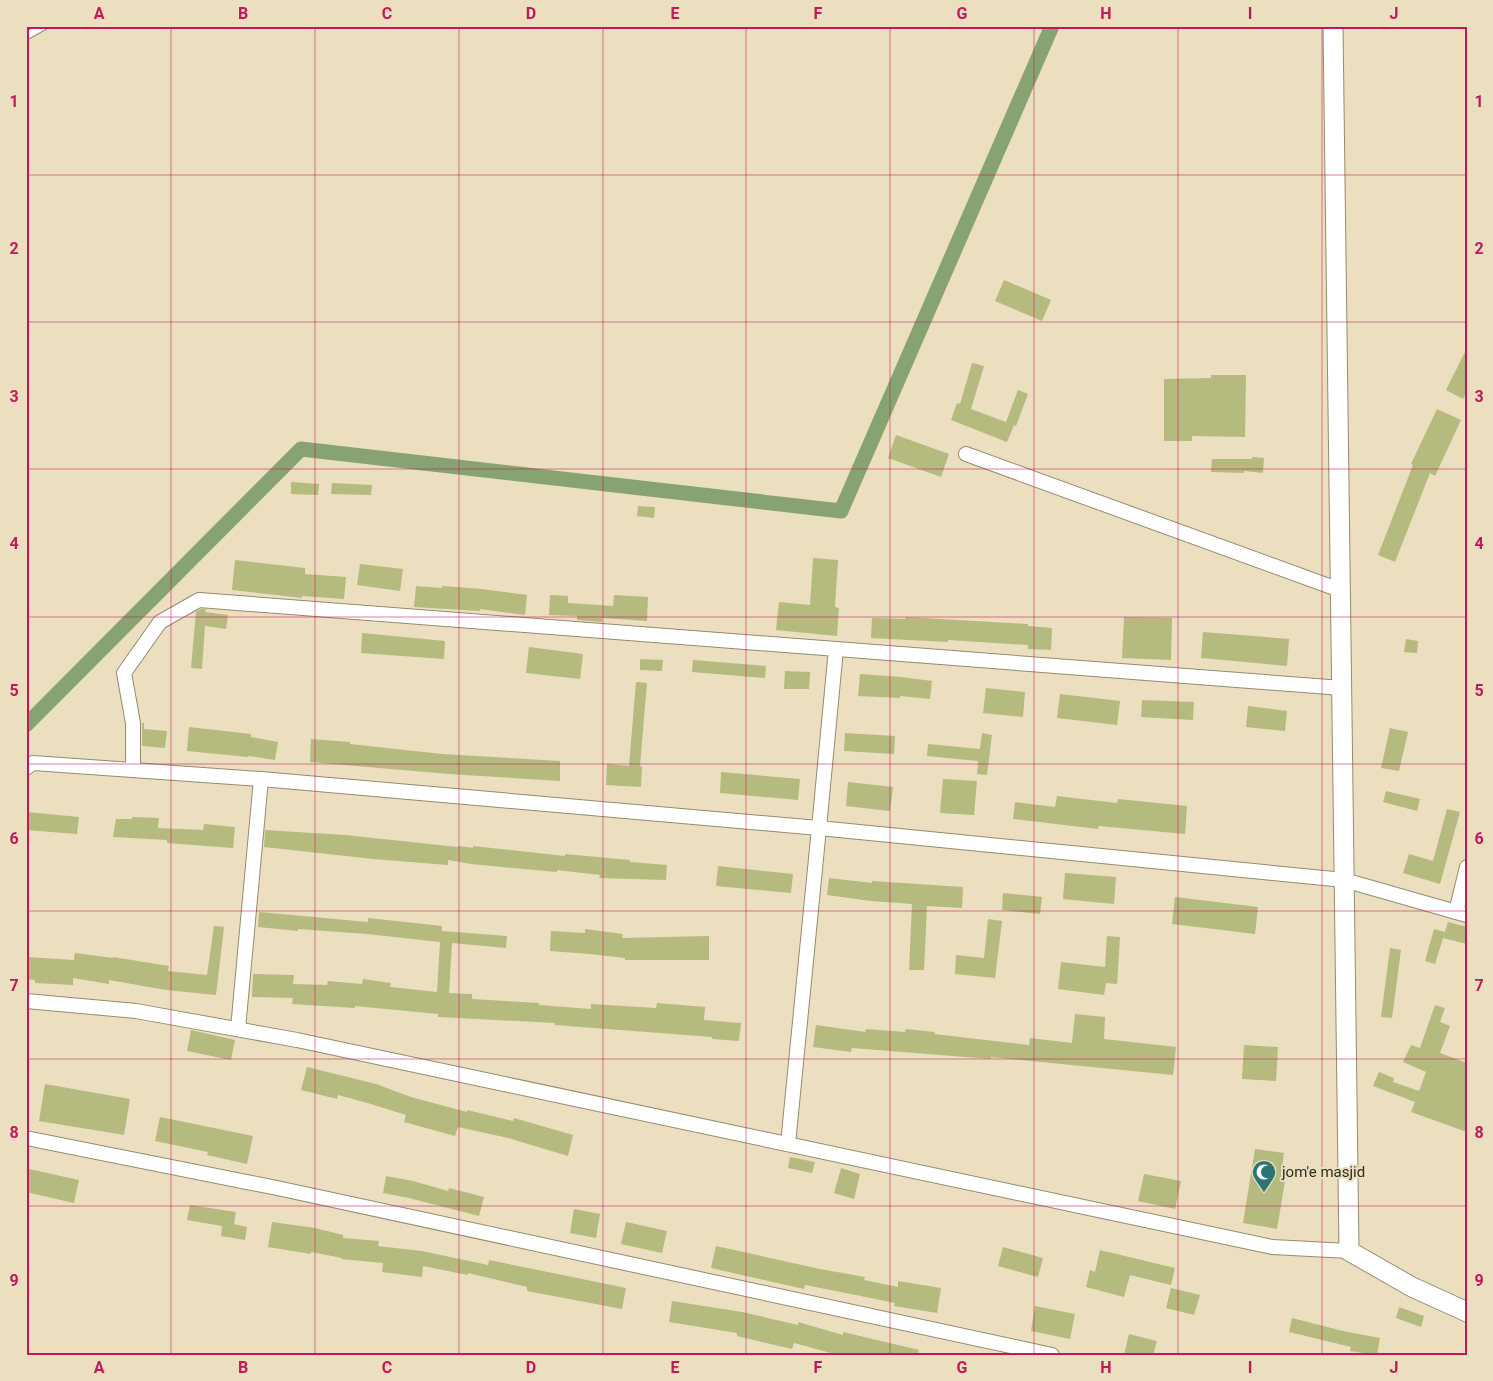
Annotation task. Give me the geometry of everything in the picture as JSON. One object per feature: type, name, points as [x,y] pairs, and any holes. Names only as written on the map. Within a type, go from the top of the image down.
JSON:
[{"type":"street","points":[[1333,26],[1349,1251]]},
{"type":"street","points":[[966,454],[1340,590]]},
{"type":"street","points":[[133,770],[132,723],[124,673],[160,622],[198,600],[1342,688]]},
{"type":"street","points":[[788,1144],[836,649]]},
{"type":"street","points":[[26,768],[33,763],[261,780],[819,828],[1344,880],[1461,913],[1467,867]]},
{"type":"street","points":[[238,1029],[261,780]]},
{"type":"street","points":[[26,1001],[136,1010],[238,1029],[1272,1247],[1349,1251],[1412,1287],[1467,1312]]},
{"type":"street","points":[[26,1138],[276,1188],[1052,1355]]},
{"type":"lane","points":[[26,36],[44,26]]},
{"type":"building","points":[[1004,280],[1051,300],[1042,321],[995,301]]},
{"type":"building","points":[[1467,348],[1467,391],[1463,399],[1446,390]]},
{"type":"building","points":[[972,363],[984,366],[971,409],[1014,425],[1007,442],[951,420],[957,403],[960,404]]},
{"type":"building","points":[[1211,375],[1246,375],[1245,437],[1192,436],[1192,441],[1164,441],[1164,379],[1211,378]]},
{"type":"building","points":[[1018,390],[1028,394],[1016,426],[1006,422]]},
{"type":"building","points":[[1437,409],[1461,420],[1435,476],[1430,473],[1395,562],[1378,555],[1413,465],[1411,464]]},
{"type":"building","points":[[896,435],[949,454],[941,477],[888,458]]},
{"type":"building","points":[[1252,457],[1264,458],[1263,473],[1244,471],[1244,473],[1211,472],[1212,459],[1252,459]]},
{"type":"building","points":[[291,482],[319,484],[318,495],[291,494]]},
{"type":"building","points":[[332,483],[372,485],[371,495],[331,494]]},
{"type":"building","points":[[638,506],[655,507],[654,518],[637,516]]},
{"type":"building","points":[[813,558],[838,560],[835,607],[839,608],[837,636],[776,630],[779,602],[810,605]]},
{"type":"building","points":[[235,560],[305,568],[305,574],[346,577],[344,599],[302,596],[302,598],[232,590]]},
{"type":"building","points":[[360,564],[403,569],[400,591],[357,585]]},
{"type":"building","points":[[416,586],[482,589],[527,595],[525,615],[480,609],[480,611],[414,607]]},
{"type":"building","points":[[550,595],[568,596],[568,603],[613,606],[614,595],[648,597],[647,621],[602,618],[602,622],[577,620],[577,616],[549,615]]},
{"type":"building","points":[[206,609],[205,612],[228,615],[226,629],[205,626],[202,669],[191,668],[196,612]]},
{"type":"building","points":[[906,617],[1028,624],[1028,626],[1052,628],[1051,650],[1028,649],[1028,645],[871,638],[872,618],[905,619]]},
{"type":"building","points":[[1124,617],[1172,618],[1171,660],[1122,658]]},
{"type":"building","points":[[1203,632],[1289,639],[1287,666],[1201,658]]},
{"type":"building","points":[[362,633],[445,641],[444,659],[361,653]]},
{"type":"building","points":[[1406,639],[1418,641],[1417,653],[1404,652]]},
{"type":"building","points":[[529,647],[583,654],[580,679],[526,673]]},
{"type":"building","points":[[640,659],[663,660],[662,671],[640,670]]},
{"type":"building","points":[[693,660],[766,666],[765,678],[692,672]]},
{"type":"building","points":[[785,671],[810,672],[809,689],[784,689]]},
{"type":"building","points":[[860,674],[932,681],[930,699],[900,696],[900,698],[858,696]]},
{"type":"building","points":[[636,682],[647,683],[640,766],[642,767],[641,787],[606,785],[607,764],[629,766]]},
{"type":"building","points":[[986,688],[1025,692],[1023,717],[983,713]]},
{"type":"building","points":[[1060,694],[1120,701],[1117,725],[1057,718]]},
{"type":"building","points":[[1142,700],[1194,702],[1193,720],[1141,717]]},
{"type":"building","points":[[1248,706],[1287,711],[1285,731],[1246,727]]},
{"type":"building","points":[[142,723],[144,723],[144,729],[167,731],[165,748],[142,746]]},
{"type":"building","points":[[189,727],[251,734],[251,737],[278,742],[275,760],[187,751]]},
{"type":"building","points":[[1390,728],[1408,732],[1399,771],[1381,768]]},
{"type":"building","points":[[845,733],[895,736],[894,754],[844,751]]},
{"type":"building","points":[[982,733],[992,735],[987,775],[977,774],[978,761],[927,756],[928,744],[980,749]]},
{"type":"building","points":[[311,739],[442,754],[560,761],[560,781],[310,762]]},
{"type":"building","points":[[721,772],[800,779],[798,800],[720,793]]},
{"type":"building","points":[[943,779],[977,781],[974,815],[940,813]]},
{"type":"building","points":[[848,782],[893,787],[890,811],[846,806]]},
{"type":"building","points":[[1386,791],[1420,799],[1417,811],[1383,802]]},
{"type":"building","points":[[1057,796],[1117,803],[1118,799],[1187,806],[1185,834],[1099,826],[1098,829],[1013,819],[1015,802],[1055,807]]},
{"type":"building","points":[[1447,809],[1460,812],[1440,884],[1403,873],[1409,854],[1433,861]]},
{"type":"building","points":[[26,812],[79,817],[77,834],[26,830]]},
{"type":"building","points":[[132,817],[159,818],[158,828],[203,830],[204,824],[235,827],[233,848],[167,843],[167,840],[113,837],[116,819],[132,819]]},
{"type":"building","points":[[265,830],[345,835],[458,847],[473,848],[473,846],[565,856],[565,854],[630,860],[630,862],[667,865],[666,880],[599,878],[600,875],[557,870],[557,872],[448,860],[448,865],[264,847]]},
{"type":"building","points":[[718,866],[793,874],[791,893],[716,886]]},
{"type":"building","points":[[1065,873],[1116,877],[1114,904],[1063,899]]},
{"type":"building","points":[[829,878],[872,883],[872,881],[963,887],[962,908],[927,906],[924,970],[909,970],[912,904],[827,895]]},
{"type":"building","points":[[1003,893],[1042,897],[1040,914],[1002,910]]},
{"type":"building","points":[[1175,897],[1258,907],[1255,934],[1172,924]]},
{"type":"building","points":[[259,912],[368,922],[368,918],[442,926],[442,931],[507,936],[506,948],[452,943],[449,993],[472,994],[472,999],[539,1003],[539,1005],[591,1009],[591,1004],[656,1008],[657,1003],[705,1007],[704,1020],[741,1023],[739,1041],[712,1039],[712,1037],[555,1025],[555,1023],[438,1017],[438,1014],[355,1006],[355,1008],[292,1004],[293,998],[252,997],[253,974],[294,975],[293,984],[327,985],[328,981],[362,984],[363,979],[391,983],[390,987],[437,992],[440,942],[367,934],[258,927]]},
{"type":"building","points":[[988,919],[1002,921],[995,978],[955,974],[956,955],[984,958]]},
{"type":"building","points":[[1448,922],[1467,927],[1467,944],[1443,938]]},
{"type":"building","points":[[214,926],[224,927],[216,995],[166,990],[109,980],[109,984],[73,978],[73,985],[35,983],[35,980],[26,979],[26,957],[74,960],[75,953],[169,966],[168,971],[207,975]]},
{"type":"building","points":[[585,929],[623,934],[622,938],[709,936],[709,960],[625,960],[625,958],[550,951],[551,931],[585,933]]},
{"type":"building","points":[[1434,929],[1445,932],[1435,964],[1425,961]]},
{"type":"building","points":[[1107,936],[1120,937],[1117,984],[1106,983],[1104,995],[1058,989],[1061,962],[1105,967]]},
{"type":"building","points":[[1390,948],[1401,950],[1392,1018],[1381,1017]]},
{"type":"building","points":[[1435,1005],[1445,1008],[1440,1022],[1450,1026],[1440,1053],[1467,1063],[1467,1132],[1411,1112],[1415,1102],[1373,1086],[1379,1072],[1394,1078],[1393,1082],[1419,1091],[1426,1072],[1403,1062],[1411,1045],[1420,1048]]},
{"type":"building","points":[[1075,1014],[1105,1017],[1104,1039],[1176,1047],[1173,1075],[991,1057],[991,1059],[852,1048],[851,1052],[813,1047],[816,1025],[865,1032],[866,1029],[905,1032],[906,1029],[1029,1045],[1030,1038],[1072,1043]]},
{"type":"building","points":[[191,1030],[235,1040],[231,1060],[187,1051]]},
{"type":"building","points":[[1244,1045],[1278,1047],[1276,1081],[1242,1079]]},
{"type":"building","points":[[307,1067],[376,1084],[411,1097],[467,1112],[467,1110],[513,1121],[514,1118],[573,1135],[568,1156],[508,1138],[458,1127],[455,1136],[404,1122],[406,1115],[371,1104],[338,1095],[337,1099],[301,1090]]},
{"type":"building","points":[[45,1084],[130,1099],[124,1135],[39,1121]]},
{"type":"building","points":[[160,1117],[253,1136],[247,1164],[207,1155],[208,1152],[155,1141]]},
{"type":"building","points":[[1255,1149],[1284,1153],[1281,1174],[1286,1175],[1277,1229],[1243,1223]]},
{"type":"building","points":[[790,1157],[815,1162],[812,1173],[788,1168]]},
{"type":"building","points":[[841,1168],[860,1174],[854,1199],[834,1193]]},
{"type":"building","points":[[29,1169],[79,1180],[74,1203],[26,1192]]},
{"type":"building","points":[[1144,1174],[1181,1181],[1175,1209],[1138,1201]]},
{"type":"building","points":[[386,1176],[448,1191],[449,1188],[484,1197],[479,1216],[383,1193]]},
{"type":"building","points":[[190,1205],[236,1212],[234,1224],[247,1227],[245,1240],[221,1236],[222,1226],[187,1220]]},
{"type":"building","points":[[574,1209],[600,1214],[596,1238],[570,1233]]},
{"type":"building","points":[[272,1222],[315,1228],[343,1235],[343,1238],[379,1241],[378,1246],[422,1251],[488,1265],[489,1260],[626,1288],[622,1309],[527,1291],[527,1287],[468,1273],[468,1275],[423,1266],[422,1277],[382,1272],[383,1263],[341,1259],[311,1252],[311,1254],[268,1247]]},
{"type":"building","points":[[626,1222],[667,1231],[662,1253],[621,1244]]},
{"type":"building","points":[[716,1246],[865,1277],[864,1280],[898,1287],[898,1281],[941,1288],[937,1313],[894,1306],[895,1303],[805,1285],[804,1289],[711,1268]]},
{"type":"building","points":[[1003,1247],[1043,1258],[1038,1277],[998,1266]]},
{"type":"building","points":[[1100,1250],[1175,1268],[1171,1285],[1130,1275],[1124,1297],[1086,1287],[1090,1270],[1095,1272]]},
{"type":"building","points":[[1171,1288],[1200,1295],[1194,1315],[1166,1308]]},
{"type":"building","points":[[672,1301],[742,1312],[798,1325],[798,1322],[843,1335],[843,1332],[919,1350],[918,1355],[838,1355],[794,1343],[792,1349],[737,1336],[737,1333],[669,1322]]},
{"type":"building","points":[[1035,1306],[1075,1314],[1070,1339],[1031,1331]]},
{"type":"building","points":[[1399,1307],[1424,1316],[1421,1327],[1396,1318]]},
{"type":"building","points":[[1292,1318],[1380,1338],[1377,1355],[1350,1351],[1351,1347],[1289,1332]]},
{"type":"building","points":[[1129,1334],[1157,1341],[1153,1355],[1124,1355]]},
{"type":"waterway","points":[[26,725],[301,449],[841,511],[1052,26]]},
{"type":"place","name":"jom'e masjid","points":[[1264,1193]]}]
